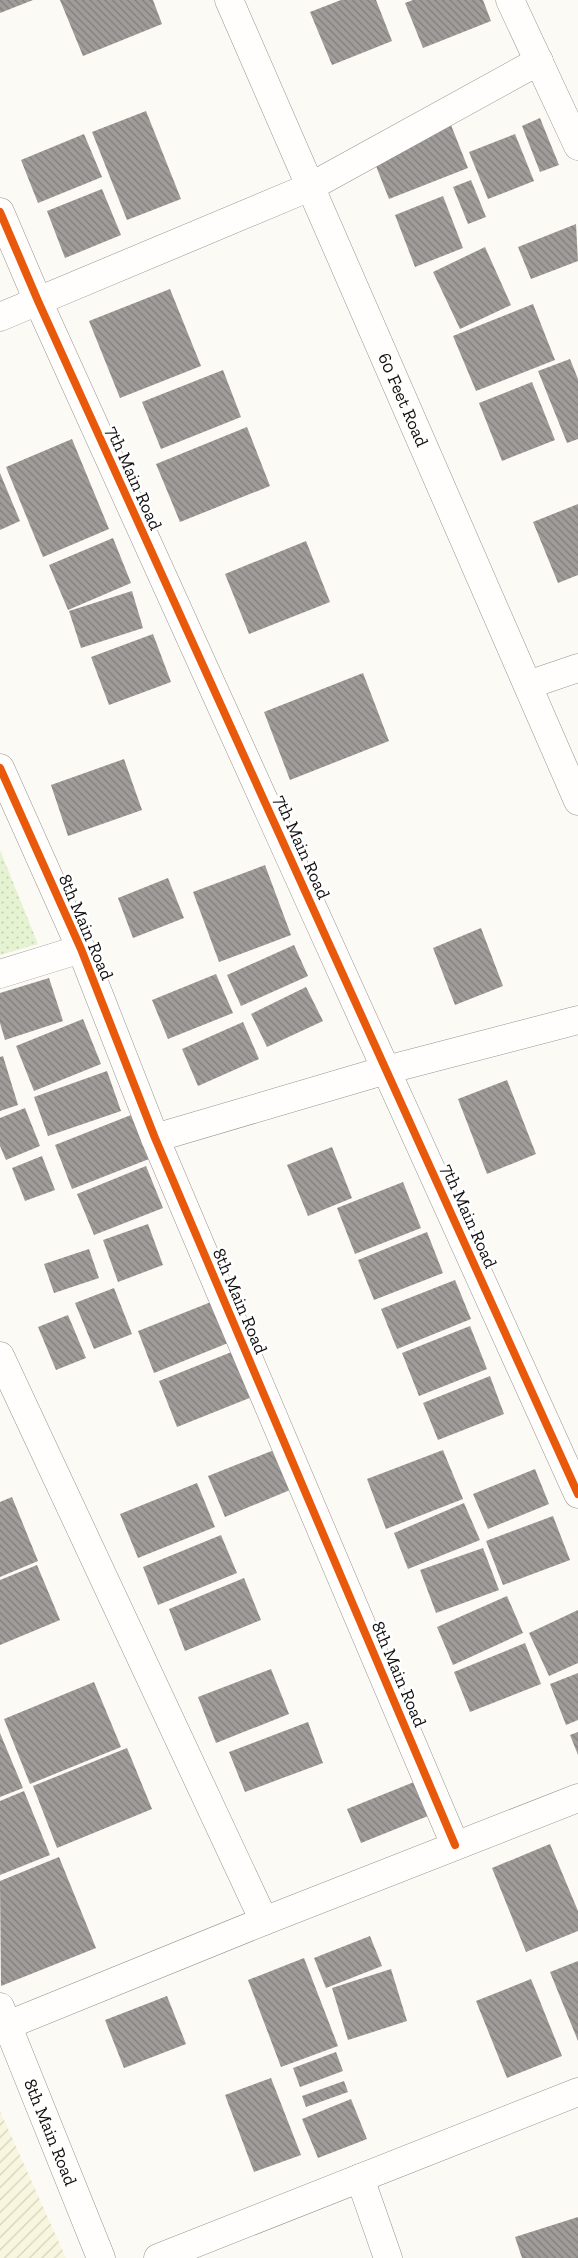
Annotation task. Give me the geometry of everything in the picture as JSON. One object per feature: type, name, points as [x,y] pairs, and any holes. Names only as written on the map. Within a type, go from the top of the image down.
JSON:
[{"type":"street","name":"60 Feet Road","points":[[229,0],[578,801]]},
{"type":"street","points":[[510,0],[578,146]]},
{"type":"street","points":[[0,317],[310,187],[539,61]]},
{"type":"street","name":"7th Main Road","points":[[0,212],[38,302],[578,1494]]},
{"type":"street","points":[[528,686],[578,668]]},
{"type":"street","name":"8th Main Road","points":[[0,768],[10,819],[81,949],[155,1138],[455,1845]]},
{"type":"street","points":[[0,974],[81,949]]},
{"type":"street","points":[[155,1138],[386,1070],[578,1020]]},
{"type":"street","points":[[0,1356],[264,1921]]},
{"type":"street","points":[[4,2016],[264,1921],[578,1798]]},
{"type":"street","name":"8th Main Road","points":[[4,2016],[101,2258]]},
{"type":"street","points":[[158,2258],[578,2092]]},
{"type":"street","points":[[360,2178],[388,2258]]},
{"type":"shaded area","points":[[0,2111],[66,2258],[0,2258]]},
{"type":"green space","points":[[0,850],[38,944],[0,955]]},
{"type":"building","points":[[0,0],[33,0],[0,13]]},
{"type":"building","points":[[60,0],[153,0],[162,24],[83,56]]},
{"type":"building","points":[[341,0],[376,0],[392,41],[332,65],[310,12]]},
{"type":"building","points":[[413,0],[483,0],[491,21],[423,48],[405,3]]},
{"type":"building","points":[[146,111],[181,199],[127,220],[92,132]]},
{"type":"building","points":[[540,118],[559,165],[540,172],[522,126]]},
{"type":"building","points":[[451,125],[468,168],[389,199],[372,156]]},
{"type":"building","points":[[84,134],[102,177],[38,203],[21,160]]},
{"type":"building","points":[[515,134],[534,181],[488,199],[469,152]]},
{"type":"building","points":[[471,180],[486,217],[468,224],[453,187]]},
{"type":"building","points":[[102,189],[121,235],[65,258],[47,211]]},
{"type":"building","points":[[443,196],[463,248],[415,267],[395,215]]},
{"type":"building","points":[[576,224],[578,261],[531,279],[518,247]]},
{"type":"building","points":[[485,247],[511,305],[460,329],[433,272]]},
{"type":"building","points":[[170,289],[201,366],[120,398],[89,321]]},
{"type":"building","points":[[533,304],[555,360],[476,391],[453,336]]},
{"type":"building","points":[[570,359],[578,379],[578,439],[567,443],[538,371]]},
{"type":"building","points":[[223,370],[241,417],[161,449],[142,402]]},
{"type":"building","points":[[532,382],[555,440],[502,461],[479,403]]},
{"type":"building","points":[[247,427],[270,486],[180,522],[156,464]]},
{"type":"building","points":[[72,439],[109,529],[43,557],[6,467]]},
{"type":"building","points":[[0,473],[20,521],[0,530]]},
{"type":"building","points":[[578,504],[578,575],[558,583],[533,522]]},
{"type":"building","points":[[113,538],[131,583],[68,610],[49,565]]},
{"type":"building","points":[[306,541],[330,602],[249,634],[225,574]]},
{"type":"building","points":[[132,591],[143,628],[81,648],[69,611]]},
{"type":"building","points":[[153,634],[171,682],[109,705],[91,657]]},
{"type":"building","points":[[363,673],[389,741],[290,780],[264,712]]},
{"type":"building","points":[[124,759],[142,810],[68,836],[51,785]]},
{"type":"building","points":[[265,865],[291,935],[219,962],[193,892]]},
{"type":"building","points":[[168,878],[184,918],[133,938],[118,898]]},
{"type":"building","points":[[481,928],[503,986],[455,1005],[433,948]]},
{"type":"building","points":[[294,945],[308,976],[241,1006],[227,975]]},
{"type":"building","points":[[216,974],[233,1013],[168,1039],[152,1000]]},
{"type":"building","points":[[49,978],[63,1021],[5,1040],[0,1023],[0,993]]},
{"type":"building","points":[[306,987],[323,1021],[267,1047],[251,1014]]},
{"type":"building","points":[[83,1019],[101,1064],[34,1091],[16,1046]]},
{"type":"building","points":[[243,1022],[259,1059],[198,1086],[182,1049]]},
{"type":"building","points":[[3,1056],[18,1105],[0,1111],[0,1057]]},
{"type":"building","points":[[107,1071],[121,1111],[48,1136],[34,1097]]},
{"type":"building","points":[[507,1080],[536,1154],[487,1174],[458,1099]]},
{"type":"building","points":[[25,1108],[40,1146],[6,1160],[0,1146],[0,1118]]},
{"type":"building","points":[[131,1115],[149,1159],[72,1189],[55,1145]]},
{"type":"building","points":[[332,1147],[352,1198],[308,1216],[287,1165]]},
{"type":"building","points":[[42,1156],[55,1190],[25,1201],[12,1168]]},
{"type":"building","points":[[146,1166],[163,1208],[94,1235],[77,1194]]},
{"type":"building","points":[[403,1182],[421,1228],[355,1254],[337,1208]]},
{"type":"building","points":[[148,1224],[163,1265],[118,1282],[103,1240]]},
{"type":"building","points":[[427,1232],[443,1273],[374,1300],[358,1260]]},
{"type":"building","points":[[89,1249],[99,1278],[54,1293],[44,1264]]},
{"type":"building","points":[[455,1280],[471,1319],[397,1349],[381,1309]]},
{"type":"building","points":[[114,1288],[132,1334],[94,1349],[75,1303]]},
{"type":"building","points":[[211,1302],[228,1343],[154,1373],[138,1331]]},
{"type":"building","points":[[68,1315],[86,1358],[56,1370],[38,1327]]},
{"type":"building","points":[[470,1326],[487,1369],[419,1396],[402,1353]]},
{"type":"building","points":[[234,1351],[252,1397],[177,1427],[159,1381]]},
{"type":"building","points":[[490,1376],[504,1414],[438,1440],[423,1403]]},
{"type":"building","points":[[274,1450],[290,1490],[225,1517],[208,1476]]},
{"type":"building","points":[[443,1450],[463,1499],[386,1529],[367,1479]]},
{"type":"building","points":[[535,1469],[549,1504],[488,1529],[473,1494]]},
{"type":"building","points":[[197,1483],[215,1527],[138,1558],[120,1514]]},
{"type":"building","points":[[12,1497],[38,1561],[0,1577],[0,1502]]},
{"type":"building","points":[[464,1503],[480,1540],[408,1569],[394,1533]]},
{"type":"building","points":[[553,1516],[570,1560],[503,1585],[486,1541]]},
{"type":"building","points":[[221,1535],[237,1573],[158,1605],[143,1567]]},
{"type":"building","points":[[483,1548],[499,1590],[436,1613],[420,1570]]},
{"type":"building","points":[[37,1565],[60,1620],[0,1645],[0,1580]]},
{"type":"building","points":[[244,1578],[261,1620],[185,1651],[169,1609]]},
{"type":"building","points":[[507,1596],[523,1633],[453,1665],[437,1627]]},
{"type":"building","points":[[578,1610],[578,1663],[549,1676],[529,1633]]},
{"type":"building","points":[[525,1643],[541,1684],[470,1712],[454,1672]]},
{"type":"building","points":[[271,1669],[289,1714],[216,1743],[198,1697]]},
{"type":"building","points":[[578,1673],[578,1720],[566,1725],[550,1684]]},
{"type":"building","points":[[94,1682],[121,1747],[30,1784],[4,1719]]},
{"type":"building","points":[[308,1722],[323,1763],[245,1792],[229,1752]]},
{"type":"building","points":[[578,1732],[578,1755],[570,1735]]},
{"type":"building","points":[[0,1733],[23,1788],[0,1797]]},
{"type":"building","points":[[127,1748],[152,1809],[57,1848],[33,1786]]},
{"type":"building","points":[[414,1782],[428,1816],[361,1843],[347,1809]]},
{"type":"building","points":[[24,1791],[50,1855],[0,1875],[0,1801]]},
{"type":"building","points":[[550,1844],[578,1911],[578,1931],[526,1952],[492,1868]]},
{"type":"building","points":[[59,1857],[96,1948],[1,1986],[0,1881]]},
{"type":"building","points":[[370,1936],[382,1966],[326,1988],[314,1958]]},
{"type":"building","points":[[304,1958],[338,2046],[281,2067],[248,1980]]},
{"type":"building","points":[[578,1961],[578,2041],[550,1972]]},
{"type":"building","points":[[391,1969],[407,2021],[348,2040],[332,1988]]},
{"type":"building","points":[[531,1979],[562,2056],[507,2078],[476,2001]]},
{"type":"building","points":[[167,1996],[186,2044],[124,2068],[105,2020]]},
{"type":"building","points":[[336,2052],[343,2071],[300,2087],[293,2068]]},
{"type":"building","points":[[271,2078],[301,2155],[254,2172],[225,2095]]},
{"type":"building","points":[[344,2081],[348,2092],[306,2107],[302,2096]]},
{"type":"building","points":[[351,2099],[367,2139],[318,2158],[302,2119]]},
{"type":"building","points":[[578,2217],[578,2258],[522,2258],[515,2237]]},
{"type":"cycle path","points":[[0,212],[38,301],[578,1494]]},
{"type":"cycle path","points":[[0,768],[81,949],[155,1138],[455,1845]]}]
